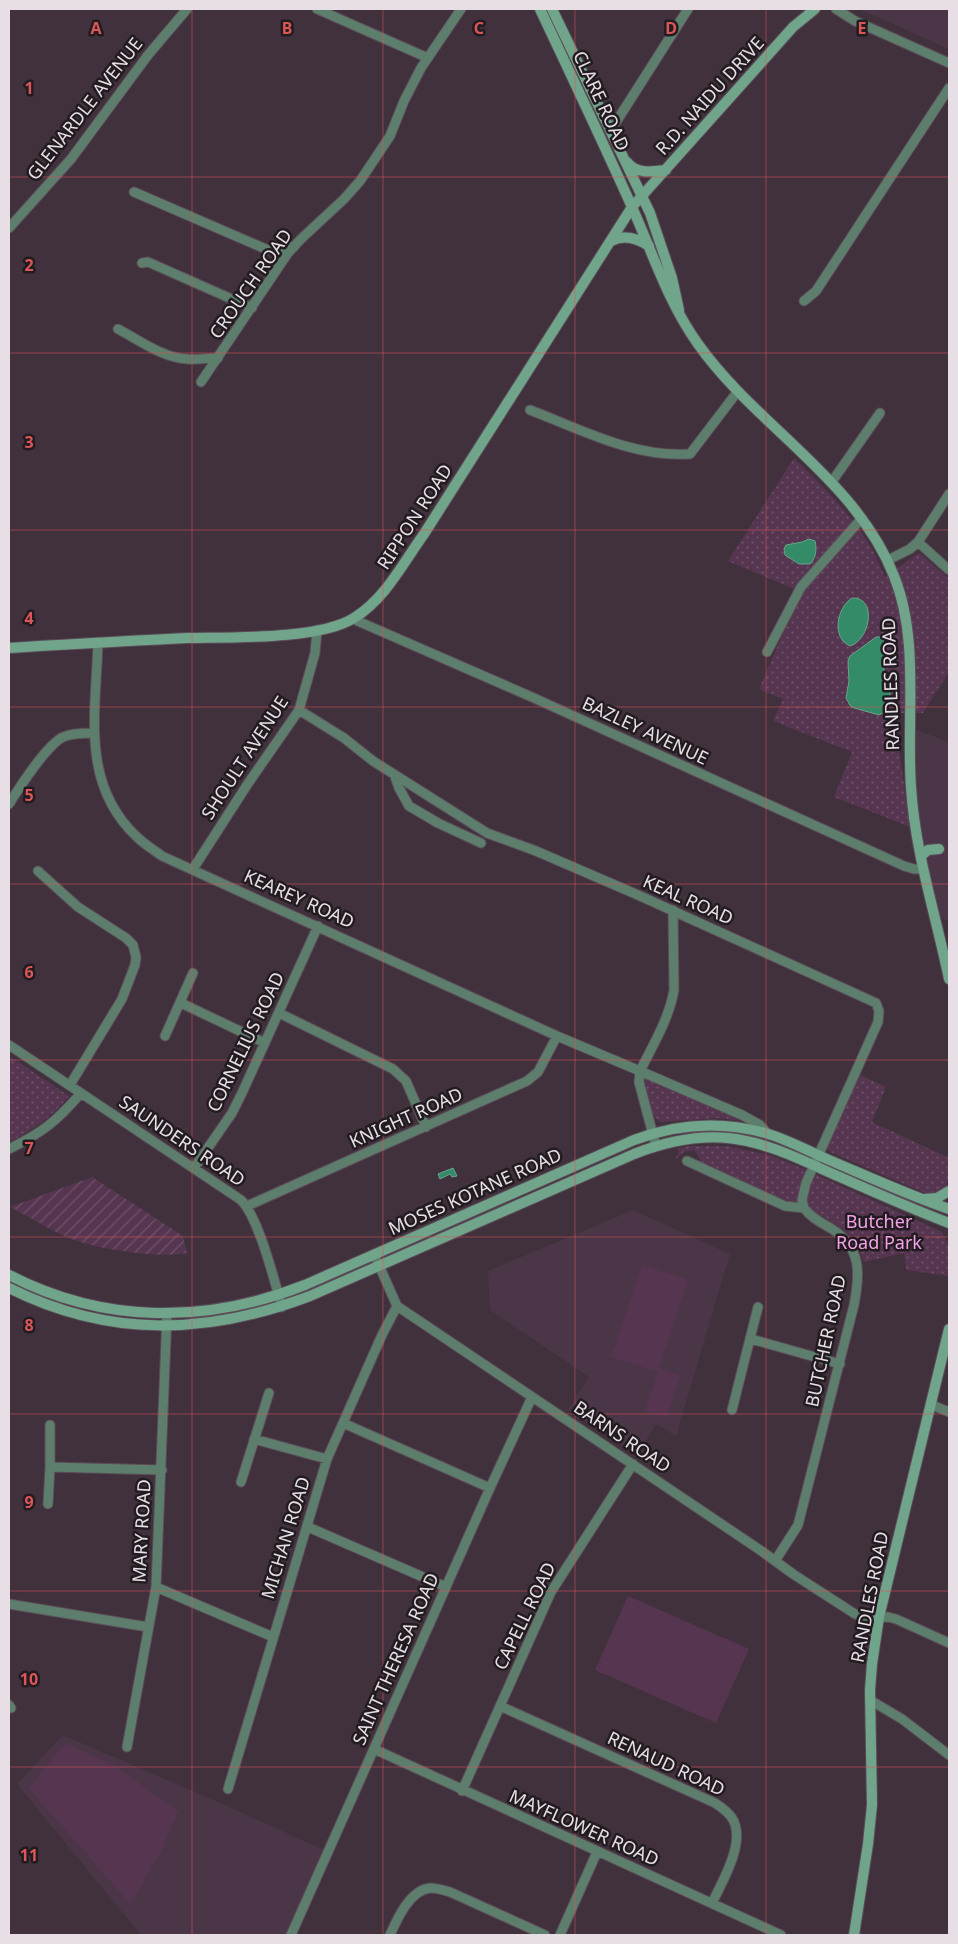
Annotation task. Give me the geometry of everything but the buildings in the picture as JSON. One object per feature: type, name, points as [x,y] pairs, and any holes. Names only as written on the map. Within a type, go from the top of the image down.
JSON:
[{"type":"street","name":"GLENARDLE AVENUE","points":[[9,228],[77,152],[148,55],[187,9]]},
{"type":"street","points":[[317,9],[428,58]]},
{"type":"street","name":"CROUCH ROAD","points":[[201,382],[294,247],[360,181],[390,136],[411,86],[461,9]]},
{"type":"street","name":"CLARE ROAD","points":[[540,9],[581,94],[632,208]]},
{"type":"street","name":"CLARE ROAD","points":[[552,9],[642,197]]},
{"type":"street","points":[[611,130],[688,9]]},
{"type":"street","name":"R.D. NAIDU DRIVE","points":[[632,208],[793,27],[815,9]]},
{"type":"street","points":[[836,9],[855,21],[949,63]]},
{"type":"street","points":[[804,301],[816,292],[949,88]]},
{"type":"street","points":[[623,158],[636,170],[648,172],[666,170]]},
{"type":"street","points":[[134,192],[268,250],[272,251],[286,246],[294,247]]},
{"type":"street","name":"RANDLES ROAD","points":[[642,197],[650,213],[672,278],[680,314]]},
{"type":"street","name":"RIPPON ROAD","points":[[9,648],[98,642],[275,635],[317,630],[353,619],[367,609],[388,587],[632,208]]},
{"type":"street","name":"RANDLES ROAD","points":[[632,208],[668,295],[694,340],[709,360],[738,391],[831,483],[862,518],[888,560],[899,588],[907,624],[911,789],[923,869],[949,979]]},
{"type":"street","points":[[610,242],[626,237],[636,238],[649,246]]},
{"type":"street","points":[[142,263],[148,262],[252,308]]},
{"type":"street","points":[[118,329],[175,357],[186,359],[218,358]]},
{"type":"street","points":[[530,410],[624,446],[686,455],[693,452],[738,391]]},
{"type":"street","points":[[831,483],[880,413]]},
{"type":"street","points":[[888,560],[910,549],[918,542],[949,494]]},
{"type":"street","points":[[767,652],[802,586],[862,518]]},
{"type":"street","points":[[918,542],[949,570]]},
{"type":"street","name":"BAZLEY AVENUE","points":[[353,619],[541,701],[904,866],[923,869]]},
{"type":"street","name":"SHOULT AVENUE","points":[[193,869],[299,710],[316,653],[317,630]]},
{"type":"street","name":"KEAREY ROAD","points":[[98,642],[94,733],[100,781],[118,816],[139,839],[162,856],[557,1036],[742,1115],[760,1125],[767,1133]]},
{"type":"street","name":"KEAL ROAD","points":[[299,710],[337,733],[372,761],[487,833],[536,851],[674,910],[876,1003],[879,1012],[878,1022],[804,1189],[802,1200],[804,1208]]},
{"type":"street","points":[[9,804],[40,761],[60,739],[74,734],[94,733]]},
{"type":"street","points":[[394,774],[409,806],[481,843]]},
{"type":"street","points":[[921,856],[928,850],[939,849]]},
{"type":"street","points":[[38,871],[78,907],[126,938],[133,945],[136,957],[135,965],[122,999],[70,1085]]},
{"type":"street","points":[[656,1146],[639,1082],[640,1070],[667,1017],[672,1002],[674,990],[674,910]]},
{"type":"street","name":"CORNELIUS ROAD","points":[[194,1168],[232,1113],[318,926]]},
{"type":"street","points":[[165,1036],[193,973]]},
{"type":"street","points":[[181,1003],[265,1043]]},
{"type":"street","points":[[279,1013],[393,1069],[406,1082],[426,1127]]},
{"type":"street","name":"KNIGHT ROAD","points":[[247,1206],[527,1082],[542,1066],[557,1036]]},
{"type":"street","name":"SAUNDERS ROAD","points":[[9,1045],[235,1194],[247,1206],[257,1227],[282,1306]]},
{"type":"street","points":[[9,1149],[49,1127],[81,1093]]},
{"type":"street","name":"MOSES KOTANE ROAD","points":[[9,1275],[42,1290],[88,1305],[136,1312],[167,1314],[228,1308],[279,1295],[652,1133],[674,1128],[707,1125],[735,1127],[767,1133],[922,1200],[949,1209]]},
{"type":"street","name":"MOSES KOTANE ROAD","points":[[9,1288],[45,1304],[93,1318],[126,1324],[167,1326],[217,1322],[239,1318],[282,1306],[656,1146],[697,1138],[727,1138],[765,1146],[949,1223]]},
{"type":"street","name":"BUTCHER ROAD","points":[[687,1161],[785,1206],[804,1208],[811,1216],[843,1237],[855,1255],[858,1266],[859,1279],[854,1305],[798,1525],[775,1561]]},
{"type":"street","points":[[922,1200],[937,1198],[949,1191]]},
{"type":"street","points":[[374,1254],[397,1306]]},
{"type":"street","name":"BARNS ROAD","points":[[397,1306],[855,1614],[869,1618],[896,1619],[949,1643]]},
{"type":"street","name":"MICHAN ROAD","points":[[228,1789],[327,1459],[382,1335],[397,1306]]},
{"type":"street","points":[[732,1410],[758,1307]]},
{"type":"street","name":"MARY ROAD","points":[[127,1747],[156,1587],[167,1314]]},
{"type":"street","name":"RANDLES ROAD","points":[[854,1935],[872,1805],[870,1700],[872,1664],[879,1617],[949,1329]]},
{"type":"street","points":[[751,1339],[840,1364]]},
{"type":"street","points":[[241,1482],[269,1393]]},
{"type":"street","name":"SAINT THERESA ROAD","points":[[291,1935],[532,1397]]},
{"type":"street","points":[[932,1405],[949,1412]]},
{"type":"street","points":[[343,1423],[490,1488]]},
{"type":"street","points":[[48,1504],[50,1425]]},
{"type":"street","points":[[254,1439],[327,1459]]},
{"type":"street","name":"CAPELL ROAD","points":[[462,1791],[551,1592],[633,1464]]},
{"type":"street","points":[[50,1467],[162,1470]]},
{"type":"street","points":[[308,1527],[446,1587]]},
{"type":"street","points":[[156,1587],[273,1637]]},
{"type":"street","points":[[9,1604],[148,1628]]},
{"type":"street","points":[[870,1700],[902,1719],[949,1756]]},
{"type":"street","name":"RENAUD ROAD","points":[[500,1706],[715,1803],[725,1811],[733,1819],[737,1830],[737,1843],[712,1903]]},
{"type":"street","name":"MAYFLOWER ROAD","points":[[374,1749],[462,1791],[781,1935]]},
{"type":"street","points":[[560,1935],[597,1852]]},
{"type":"street","points":[[390,1935],[410,1900],[419,1892],[428,1888],[438,1888],[450,1892],[545,1935]]},
{"type":"shaded area","points":[[863,9],[949,9],[949,49],[864,11]]},
{"type":"shaded area","points":[[809,539],[815,541],[816,548],[816,554],[810,564],[799,564],[785,555],[784,549],[786,545]]},
{"type":"shaded area","points":[[852,598],[860,600],[865,604],[868,611],[868,619],[862,636],[850,646],[840,636],[838,622],[843,608]]},
{"type":"shaded area","points":[[876,637],[882,637],[884,641],[884,669],[890,694],[889,706],[879,715],[851,707],[846,698],[849,681],[848,661],[850,656]]},
{"type":"shaded area","points":[[908,727],[949,742],[949,921],[935,916],[915,824]]},
{"type":"shaded area","points":[[453,1168],[457,1176],[452,1177],[450,1174],[440,1179],[438,1174]]},
{"type":"shaded area","points":[[633,1210],[730,1254],[676,1436],[656,1424],[636,1457],[622,1443],[601,1428],[593,1427],[568,1409],[589,1377],[490,1310],[488,1271]]},
{"type":"shaded area","points":[[63,1735],[324,1850],[286,1935],[141,1935],[17,1784]]},
{"type":"green space","points":[[794,458],[827,491],[858,528],[874,553],[885,577],[918,553],[949,579],[949,672],[923,713],[896,713],[910,827],[834,797],[852,752],[773,721],[783,699],[759,689],[801,592],[728,561]]},
{"type":"green space","points":[[11,1057],[69,1096],[42,1122],[9,1142],[9,1059]]},
{"type":"green space","points":[[858,1074],[886,1087],[872,1122],[949,1158],[947,1183],[940,1190],[925,1193],[830,1152],[826,1146]]},
{"type":"green space","points":[[645,1080],[653,1080],[750,1122],[718,1118],[660,1122],[653,1115],[648,1103]]},
{"type":"green space","name":"Butcher Road Park","points":[[689,1146],[727,1146],[769,1155],[940,1231],[948,1247],[948,1276],[906,1270],[904,1253],[864,1262],[852,1238],[824,1217],[704,1165],[694,1150],[684,1152],[675,1160],[679,1151],[676,1149]]},
{"type":"green space","points":[[92,1177],[183,1236],[187,1253],[176,1255],[145,1254],[95,1246],[62,1235],[10,1207]]},
{"type":"green space","points":[[642,1265],[688,1280],[659,1368],[680,1375],[666,1417],[645,1411],[658,1372],[611,1357]]},
{"type":"green space","points":[[628,1596],[749,1649],[716,1723],[595,1670]]},
{"type":"green space","points":[[65,1743],[112,1764],[178,1811],[160,1854],[130,1904],[29,1788]]}]
